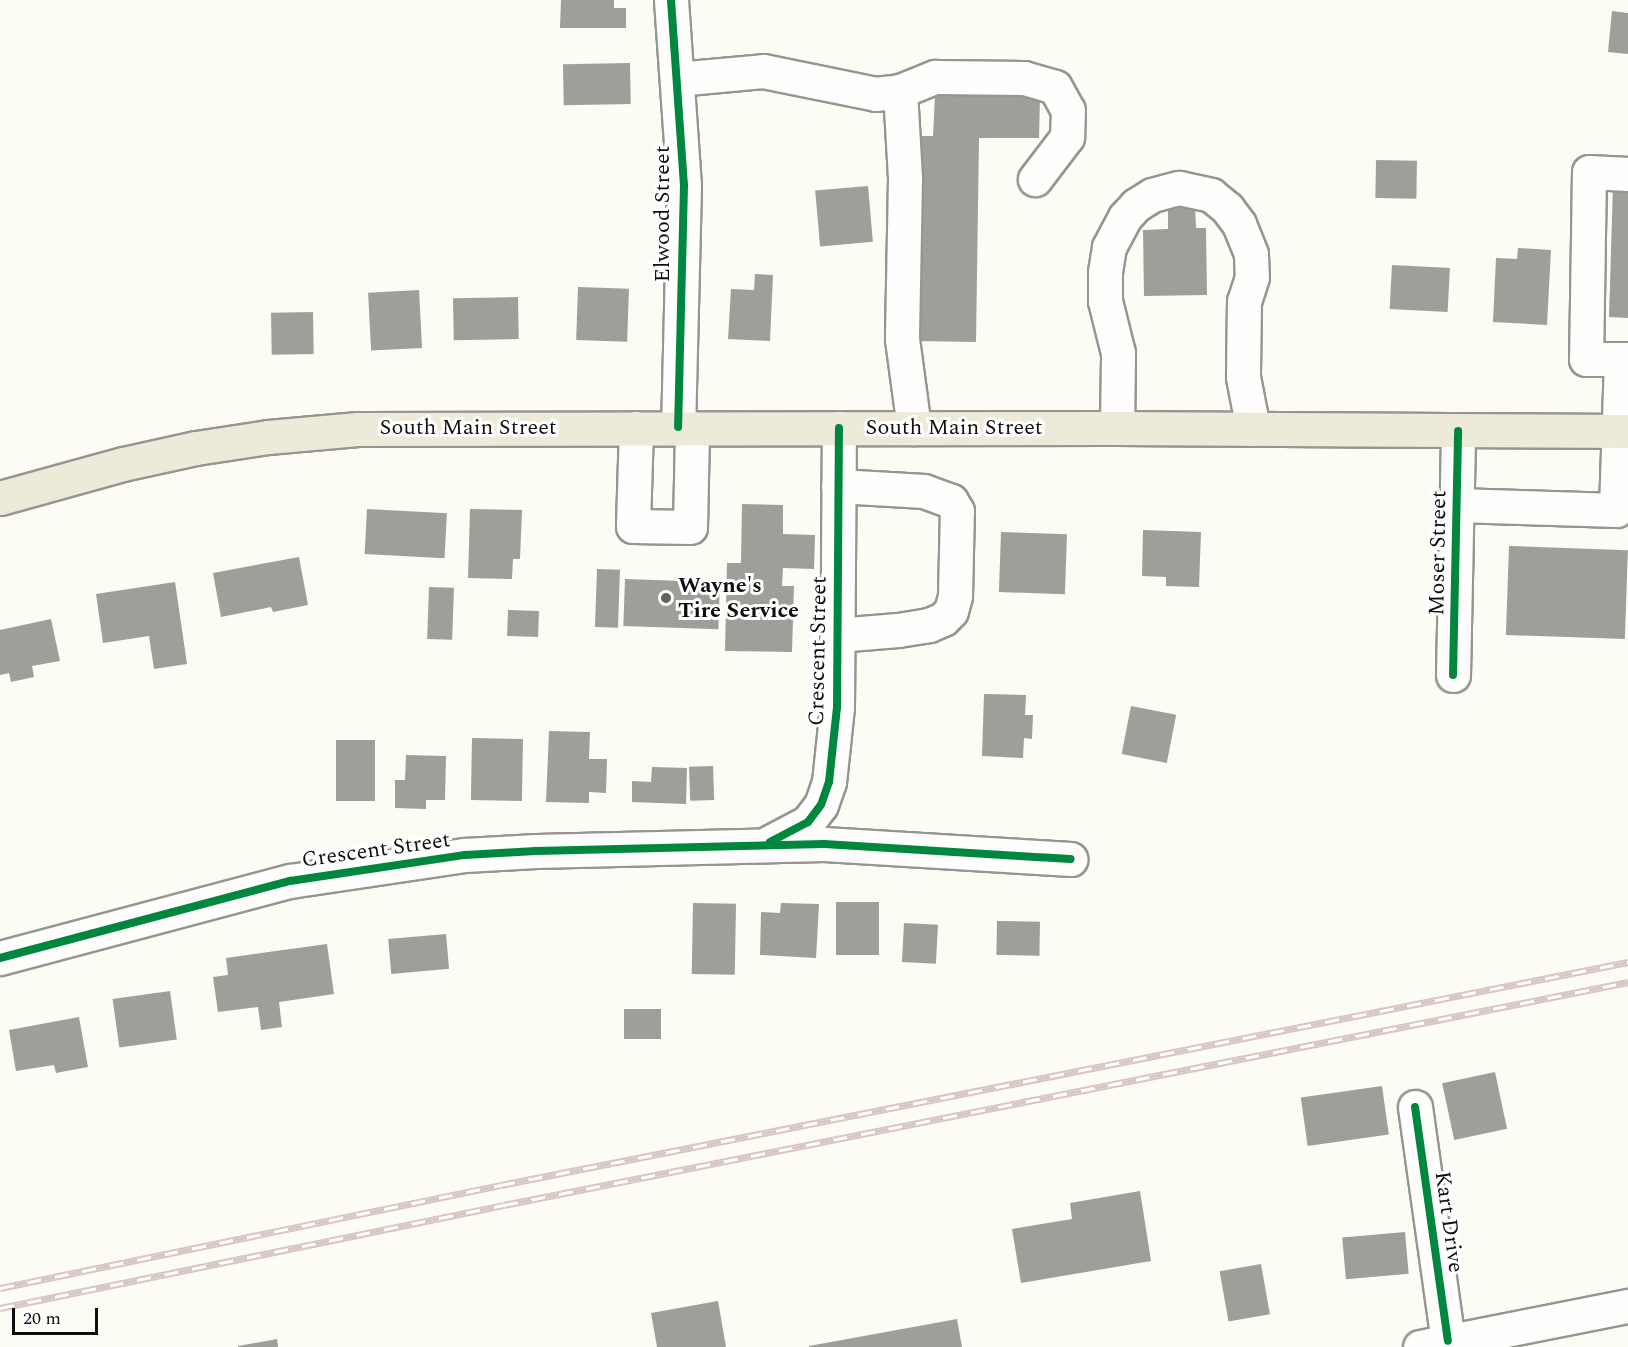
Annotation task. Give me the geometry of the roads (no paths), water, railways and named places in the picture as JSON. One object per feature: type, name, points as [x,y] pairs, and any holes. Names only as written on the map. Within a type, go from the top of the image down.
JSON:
[{"type":"main road","name":"South Main Street","points":[[0,498],[134,462],[268,437],[369,429],[1117,428],[1623,431]]},
{"type":"street","name":"Elwood Street","points":[[636,428],[633,525],[690,527],[685,428],[684,185],[671,0]]},
{"type":"street","points":[[677,78],[763,71],[876,94],[900,91],[935,76],[1024,78],[1054,87],[1068,110],[1067,137],[1035,179]]},
{"type":"street","points":[[900,91],[905,179],[902,339],[914,428]]},
{"type":"street","points":[[1456,505],[1616,510],[1623,431],[1624,359],[1586,359],[1589,172],[1628,174]]},
{"type":"street","points":[[1117,428],[1118,353],[1105,301],[1105,272],[1109,247],[1125,217],[1136,205],[1152,195],[1179,188],[1201,191],[1227,208],[1239,224],[1251,254],[1252,277],[1244,302],[1243,377],[1250,413],[1250,429]]},
{"type":"street","name":"Crescent Street","points":[[766,844],[808,822],[821,805],[829,782],[837,707],[839,428]]},
{"type":"street","name":"Moser Street","points":[[1453,675],[1458,431]]},
{"type":"street","points":[[837,635],[898,630],[929,625],[944,619],[951,610],[955,596],[957,511],[951,501],[924,491],[838,486]]},
{"type":"street","name":"Crescent Street","points":[[0,958],[290,881],[465,855],[824,844],[1071,859]]},
{"type":"street","name":"Kart Drive","points":[[1415,1107],[1434,1344]]},
{"type":"street","points":[[1434,1344],[1628,1306]]},
{"type":"railway","points":[[0,1288],[501,1185],[1628,962]]},
{"type":"railway","points":[[0,1308],[504,1205],[1628,982]]},
{"type":"place","name":"Wayne's Tire Service","points":[[666,598]]}]
